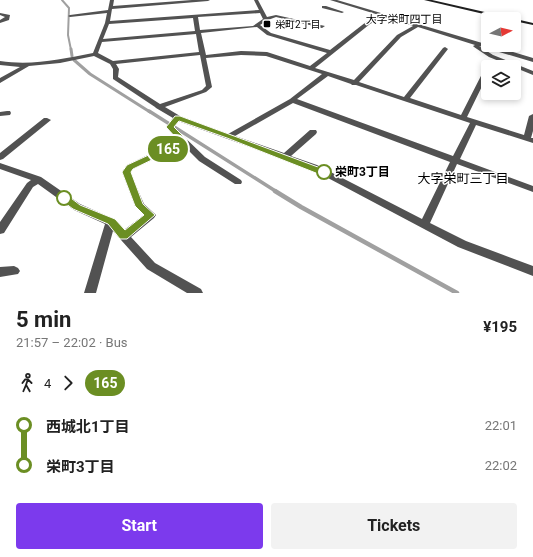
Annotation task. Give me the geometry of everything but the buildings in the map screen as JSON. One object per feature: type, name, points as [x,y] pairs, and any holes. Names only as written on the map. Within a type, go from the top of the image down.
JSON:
[{"type":"street","points":[[95,54],[107,24],[112,0]]},
{"type":"street","points":[[70,16],[171,1],[185,2],[208,0]]},
{"type":"street","points":[[256,0],[266,20]]},
{"type":"street","points":[[332,0],[533,60]]},
{"type":"street","points":[[426,0],[481,12]]},
{"type":"street","points":[[185,2],[187,17]]},
{"type":"street","points":[[333,10],[346,4]]},
{"type":"street","points":[[324,7],[342,12]]},
{"type":"street","points":[[107,24],[262,10]]},
{"type":"street","points":[[0,14],[8,16],[7,19],[0,22]]},
{"type":"street","points":[[310,69],[368,23],[383,15]]},
{"type":"street","points":[[158,107],[204,91],[209,87],[195,16]]},
{"type":"street","points":[[100,42],[258,26],[266,20],[276,16],[322,26]]},
{"type":"street","points":[[521,21],[533,24]]},
{"type":"street","points":[[258,26],[269,34],[330,52]]},
{"type":"street","points":[[354,84],[399,36],[417,26]]},
{"type":"street","points":[[475,43],[476,47],[491,56],[533,73]]},
{"type":"street","points":[[405,100],[445,49]]},
{"type":"street","points":[[112,63],[203,55],[254,53],[284,59],[325,75],[530,140],[533,116]]},
{"type":"street","points":[[0,63],[29,64],[95,54],[108,60],[116,69],[115,78],[158,107],[173,122],[184,141],[202,159],[238,182]]},
{"type":"street","points":[[0,81],[29,64]]},
{"type":"street","points":[[230,136],[292,100],[310,88],[325,75]]},
{"type":"street","points":[[463,118],[481,83]]},
{"type":"street","points":[[292,100],[533,189]]},
{"type":"street","points":[[0,157],[47,120]]},
{"type":"street","points":[[173,122],[230,136],[314,167],[462,244],[533,271]]},
{"type":"street","points":[[424,224],[474,122]]},
{"type":"street","points":[[286,157],[313,132]]},
{"type":"street","points":[[124,236],[151,215],[140,206],[126,172],[130,167],[184,141]]},
{"type":"street","points":[[0,166],[38,179],[77,207],[111,222],[151,266],[195,292]]},
{"type":"street","points":[[0,230],[30,185],[38,179]]},
{"type":"street","points":[[90,293],[111,222]]},
{"type":"street","points":[[0,272],[14,271]]},
{"type":"waterway","points":[[62,0],[69,8],[68,35],[71,50]]},
{"type":"waterway","points":[[71,49],[72,56]]},
{"type":"waterway","points":[[74,60],[90,74],[150,112]]},
{"type":"waterway","points":[[149,111],[277,192]]},
{"type":"waterway","points":[[275,191],[301,207],[457,293]]},
{"type":"bus line","name":"165","points":[[64,198],[77,207],[111,222],[124,236],[151,215],[140,206],[126,172],[130,167],[184,141],[170,127],[173,121],[177,118],[230,136],[324,172]]},
{"type":"place","name":"栄町2丁目","points":[[267,24]]},
{"type":"place","name":"栄町3丁目","points":[[324,172]]},
{"type":"district","name":"大字栄町四丁目","points":[[404,19]]},
{"type":"district","name":"大字栄町三丁目","points":[[463,178]]}]
